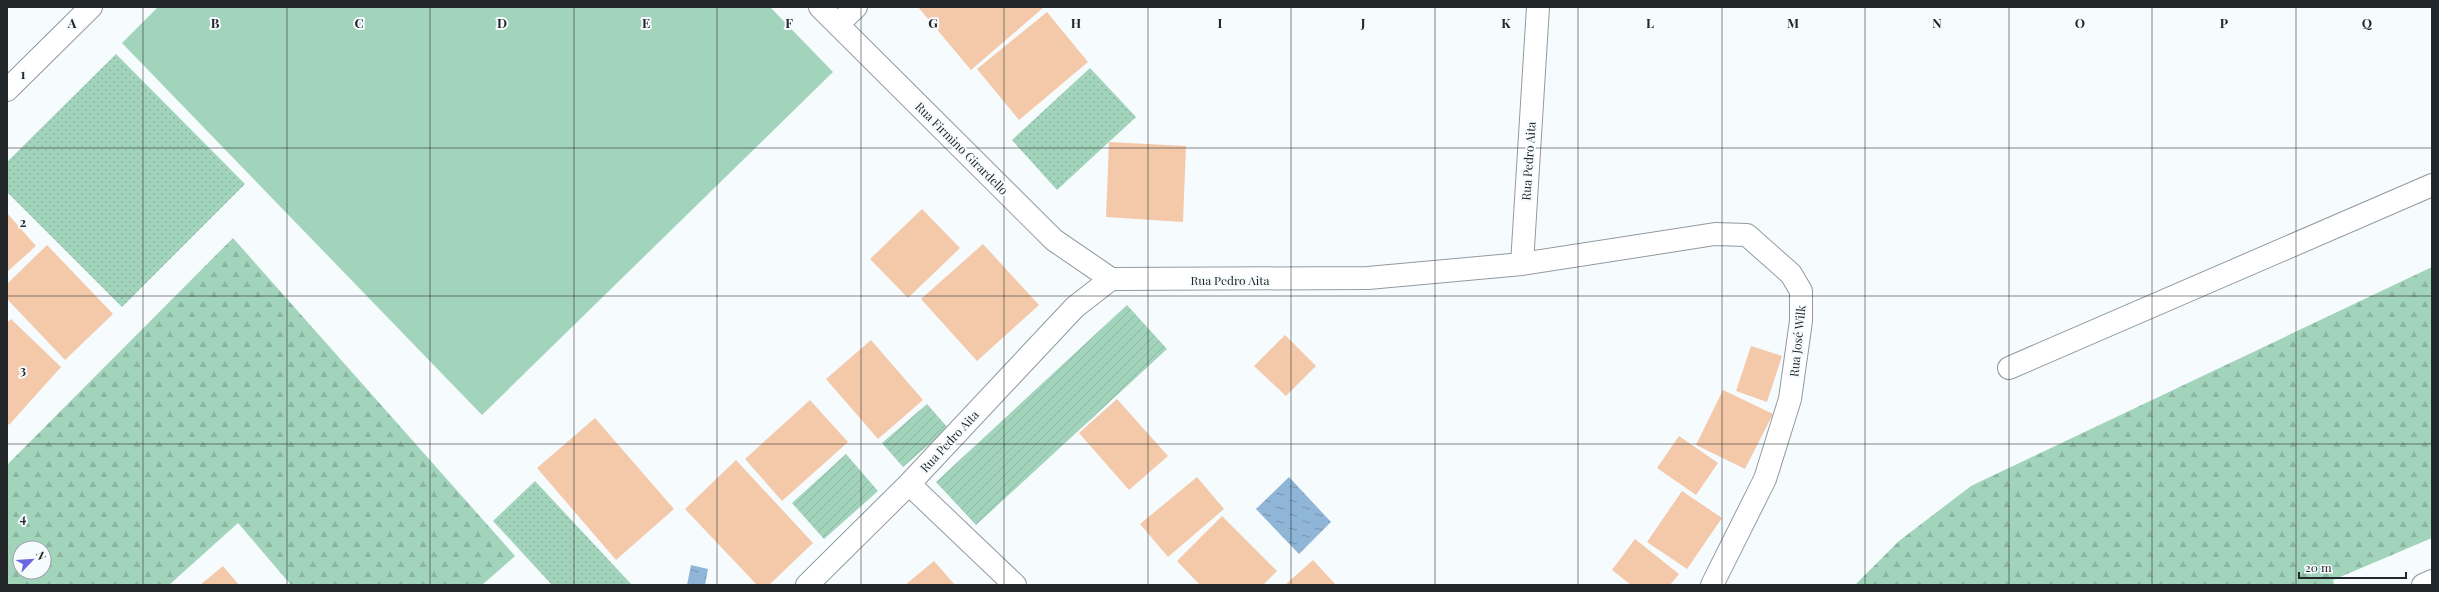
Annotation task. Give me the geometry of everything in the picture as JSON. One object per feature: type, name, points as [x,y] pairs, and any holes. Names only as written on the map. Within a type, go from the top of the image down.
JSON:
[{"type":"street","points":[[7,90],[90,7]]},
{"type":"street","name":"Rua Firmino Girardello","points":[[820,7],[1054,240],[1110,279]]},
{"type":"street","points":[[838,24],[856,7]]},
{"type":"street","name":"Rua Pedro Aita","points":[[807,585],[909,484],[1075,307],[1110,279],[1368,278],[1522,264],[1538,7]]},
{"type":"street","points":[[2009,368],[2432,185]]},
{"type":"street","name":"Rua José Wilk","points":[[1522,264],[1715,234],[1747,235],[1791,274],[1801,291],[1801,321],[1790,399],[1765,479],[1712,585]]},
{"type":"street","points":[[909,484],[1015,585]]},
{"type":"street","points":[[2423,585],[2432,582]]},
{"type":"green space","points":[[158,7],[770,7],[833,72],[482,415],[122,43]]},
{"type":"green space","points":[[116,54],[245,184],[122,307],[7,192],[7,162]]},
{"type":"green space","points":[[1090,68],[1136,117],[1057,190],[1012,140]]},
{"type":"green space","points":[[233,238],[515,556],[482,585],[291,585],[238,523],[169,585],[7,585],[7,465]]},
{"type":"green space","points":[[2432,267],[2432,538],[2333,580],[2334,585],[1855,585],[1899,541],[1971,486]]},
{"type":"green space","points":[[1127,305],[1167,349],[976,525],[936,482]]},
{"type":"green space","points":[[927,404],[948,428],[903,467],[882,443]]},
{"type":"green space","points":[[846,454],[878,491],[824,539],[792,503]]},
{"type":"green space","points":[[535,481],[632,585],[552,585],[493,521]]},
{"type":"water","points":[[1289,477],[1331,522],[1299,554],[1256,509]]},
{"type":"water","points":[[691,565],[708,569],[705,585],[687,585]]},
{"type":"building","points":[[918,7],[1044,7],[971,70]]},
{"type":"building","points":[[1047,12],[1088,62],[1019,120],[977,69]]},
{"type":"building","points":[[1109,142],[1186,146],[1183,222],[1106,217]]},
{"type":"building","points":[[922,209],[960,248],[908,298],[870,259]]},
{"type":"building","points":[[7,213],[36,246],[7,272]]},
{"type":"building","points":[[983,244],[1039,305],[977,361],[921,299]]},
{"type":"building","points":[[47,245],[113,314],[65,360],[7,299],[7,284]]},
{"type":"building","points":[[11,319],[61,367],[9,425],[7,422],[7,323]]},
{"type":"building","points":[[1285,335],[1316,366],[1286,396],[1254,366]]},
{"type":"building","points":[[871,340],[923,400],[878,439],[826,379]]},
{"type":"building","points":[[1751,346],[1782,356],[1767,402],[1736,391]]},
{"type":"building","points":[[1723,390],[1773,414],[1745,469],[1696,445]]},
{"type":"building","points":[[1117,399],[1168,456],[1129,490],[1079,433]]},
{"type":"building","points":[[810,400],[848,442],[782,501],[745,459]]},
{"type":"building","points":[[595,418],[674,509],[616,560],[537,468]]},
{"type":"building","points":[[1679,436],[1718,463],[1696,495],[1657,468]]},
{"type":"building","points":[[736,460],[813,543],[769,585],[757,585],[685,509]]},
{"type":"building","points":[[1197,477],[1224,509],[1168,557],[1140,524]]},
{"type":"building","points":[[1682,491],[1722,518],[1687,569],[1647,542]]},
{"type":"building","points":[[1222,516],[1277,571],[1263,585],[1200,585],[1177,561]]},
{"type":"building","points":[[1635,539],[1679,574],[1670,585],[1631,585],[1612,570]]},
{"type":"building","points":[[1313,560],[1336,585],[1285,585]]},
{"type":"building","points":[[934,561],[955,585],[905,585]]},
{"type":"building","points":[[223,566],[239,585],[200,585]]}]
